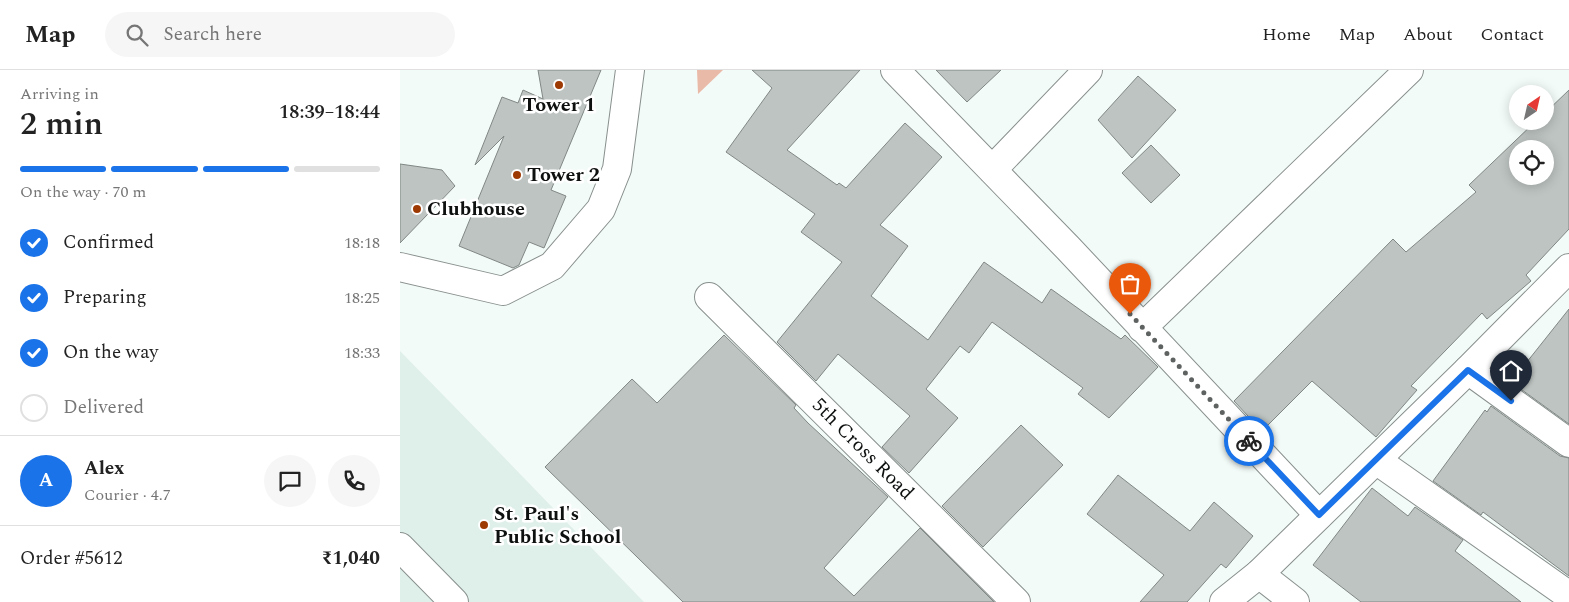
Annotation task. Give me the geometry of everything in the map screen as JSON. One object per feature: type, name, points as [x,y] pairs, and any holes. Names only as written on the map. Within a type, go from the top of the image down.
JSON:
[{"type":"street","points":[[400,267],[503,291],[552,266],[601,208],[614,177],[617,169],[630,70]]},
{"type":"street","points":[[895,70],[1319,515]]},
{"type":"street","points":[[992,170],[1088,70]]},
{"type":"street","points":[[1142,328],[1409,70]]},
{"type":"street","points":[[1224,602],[1259,574],[1468,370],[1569,268]]},
{"type":"street","name":"5th Cross Road","points":[[709,297],[1016,602]]},
{"type":"street","points":[[1468,370],[1569,443]]},
{"type":"street","points":[[1376,460],[1564,592]]},
{"type":"street","points":[[400,547],[454,602]]},
{"type":"street","points":[[1259,574],[1292,601]]},
{"type":"shaded area","points":[[697,70],[723,70],[698,94]]},
{"type":"shaded area","name":"St. Paul's Public School","points":[[400,351],[494,447],[644,602],[400,602]]},
{"type":"building","name":"Tower 2","points":[[538,70],[601,70],[551,190],[566,196],[544,248],[529,242],[519,265],[513,268],[459,246],[504,136],[475,165],[502,97],[518,103],[523,90],[543,99]]},
{"type":"building","points":[[752,70],[860,70],[787,150],[837,185],[839,183],[846,188],[905,123],[942,157],[880,225],[908,246],[871,296],[928,340],[984,262],[1042,303],[1051,289],[1121,339],[1125,335],[1158,367],[1109,418],[1078,394],[1083,388],[992,322],[969,353],[960,346],[926,389],[958,418],[909,473],[882,447],[910,416],[838,354],[816,381],[777,342],[842,262],[801,232],[815,214],[726,152],[772,88]]},
{"type":"building","points":[[936,70],[1001,70],[967,102]]},
{"type":"building","points":[[1138,76],[1176,110],[1132,158],[1098,120]]},
{"type":"building","points":[[1569,90],[1569,229],[1526,275],[1531,281],[1487,319],[1482,313],[1411,386],[1417,390],[1376,437],[1312,381],[1262,431],[1234,401],[1393,239],[1406,252],[1476,192],[1469,185],[1509,147],[1509,185],[1554,185],[1554,140],[1516,140],[1527,130],[1554,130],[1554,104]]},
{"type":"building","points":[[1151,145],[1180,175],[1151,203],[1122,173]]},
{"type":"building","name":"Clubhouse","points":[[400,164],[442,170],[455,186],[400,243]]},
{"type":"building","points":[[1569,309],[1569,424],[1511,382]]},
{"type":"building","points":[[724,335],[796,405],[794,408],[808,423],[888,497],[824,568],[854,596],[920,528],[994,602],[683,602],[545,467],[632,379],[657,403]]},
{"type":"building","points":[[1491,406],[1560,456],[1569,458],[1569,576],[1483,512],[1481,515],[1433,481],[1485,410],[1487,412]]},
{"type":"building","points":[[1021,425],[1063,465],[983,547],[942,506]]},
{"type":"building","points":[[1118,475],[1190,531],[1214,502],[1253,536],[1226,568],[1221,564],[1187,602],[1140,602],[1164,575],[1087,514]]},
{"type":"building","points":[[1372,488],[1408,516],[1415,507],[1463,540],[1455,551],[1521,602],[1361,602],[1313,565]]},
{"type":"way so far","points":[[1130,314],[1249,441]]},
{"type":"place","name":"Tower 1","points":[[559,85]]},
{"type":"place","name":"Tower 2","points":[[517,175]]},
{"type":"place","name":"Clubhouse","points":[[417,209]]},
{"type":"place","name":"St. Paul's Public School","points":[[484,525]]},
{"type":"route","points":[[1249,441],[1319,515],[1468,370],[1511,401]]}]
